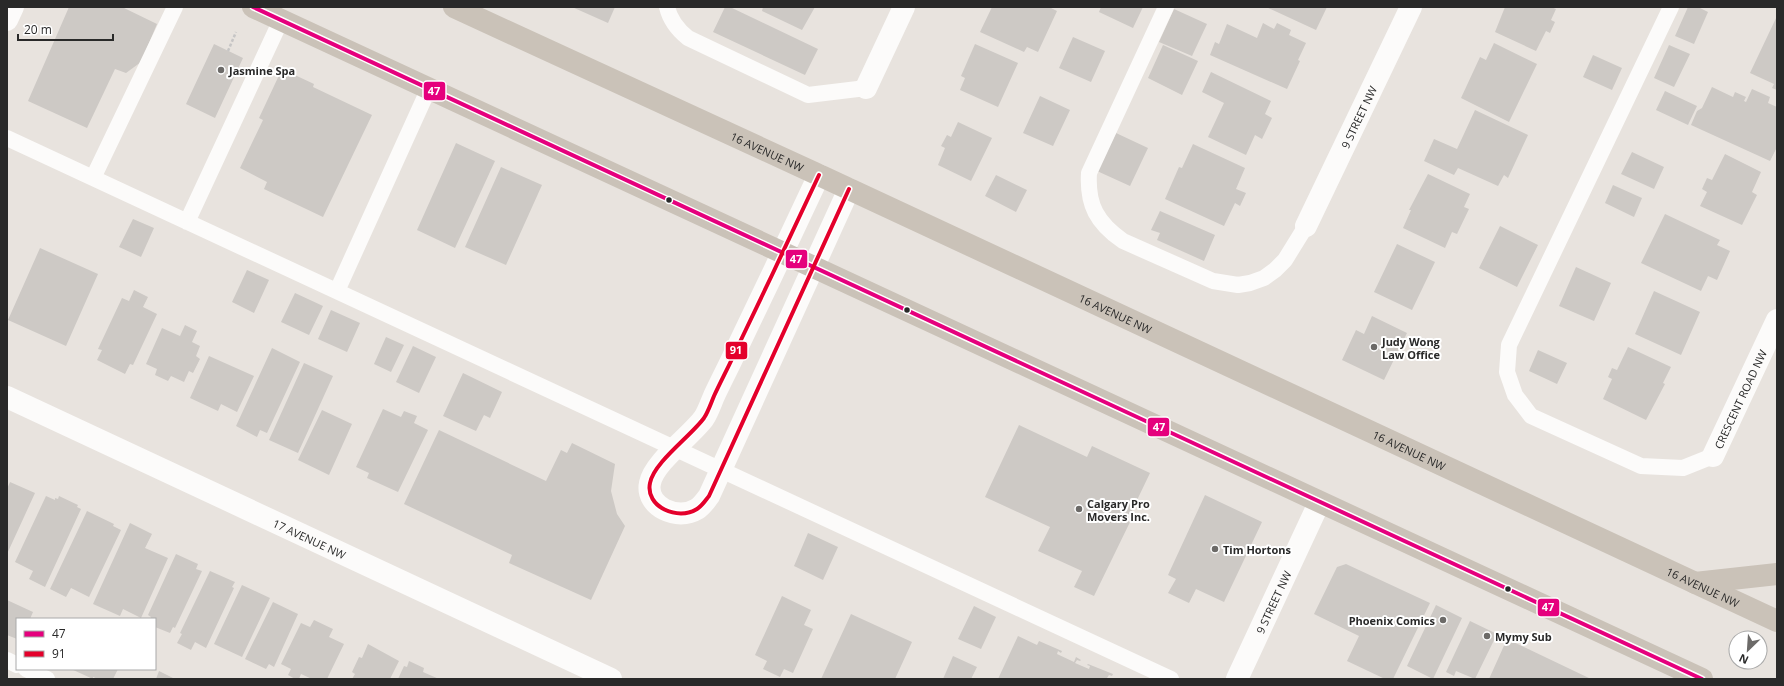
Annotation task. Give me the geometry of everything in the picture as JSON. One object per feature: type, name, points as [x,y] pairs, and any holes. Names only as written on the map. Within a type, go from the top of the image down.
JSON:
[{"type":"highway","points":[[253,7],[783,252],[1319,503],[1702,679]]},
{"type":"highway","name":"16 AVENUE NW","points":[[454,7],[819,174],[1777,621]]},
{"type":"highway","points":[[1693,583],[1777,574]]},
{"type":"street","points":[[7,20],[13,7]]},
{"type":"street","points":[[866,88],[904,7]]},
{"type":"street","name":"9 STREET NW","points":[[1306,226],[1411,7]]},
{"type":"street","points":[[819,174],[704,418],[659,466],[650,482],[650,491],[653,500],[668,512],[677,514],[687,513],[703,504],[713,488],[849,189]]},
{"type":"street","name":"CRESCENT ROAD NW","points":[[1713,456],[1777,320]]},
{"type":"street","name":"17 AVENUE NW","points":[[7,397],[607,678]]},
{"type":"street","name":"9 STREET NW","points":[[1238,679],[1319,503]]},
{"type":"lane","points":[[93,178],[175,7]]},
{"type":"lane","points":[[667,7],[672,20],[679,30],[688,38],[808,95],[866,88]]},
{"type":"lane","points":[[1166,7],[1089,173],[1090,198],[1101,223],[1123,241],[1213,281],[1238,285],[1264,278],[1275,270],[1285,260],[1306,226]]},
{"type":"lane","points":[[1671,7],[1509,345],[1507,372],[1515,395],[1531,416],[1641,466],[1683,468],[1713,456]]},
{"type":"lane","points":[[186,222],[281,20]]},
{"type":"lane","points":[[337,291],[429,88]]},
{"type":"lane","points":[[7,138],[677,448],[720,470],[1171,679]]},
{"type":"lane","points":[[7,660],[16,664]]},
{"type":"lane","points":[[28,670],[47,679]]},
{"type":"path","points":[[228,51],[236,32]]},
{"type":"building","points":[[69,7],[122,7],[157,24],[141,62],[126,73],[115,69],[87,128],[28,101]]},
{"type":"building","points":[[572,7],[615,7],[608,23]]},
{"type":"building","points":[[725,7],[730,7],[818,49],[805,75],[713,32]]},
{"type":"building","points":[[763,7],[815,7],[802,30],[762,11]]},
{"type":"building","points":[[992,7],[1049,7],[1057,11],[1038,52],[1027,47],[1024,52],[980,32]]},
{"type":"building","points":[[1101,7],[1143,7],[1133,28],[1099,12]]},
{"type":"building","points":[[1266,7],[1327,7],[1316,30]]},
{"type":"building","points":[[1505,7],[1551,7],[1556,9],[1551,20],[1555,22],[1550,33],[1546,31],[1536,51],[1495,32]]},
{"type":"building","points":[[1688,7],[1698,7],[1708,12],[1694,44],[1675,36]]},
{"type":"building","points":[[1174,9],[1207,24],[1192,56],[1159,42]]},
{"type":"building","points":[[1777,16],[1777,90],[1772,88],[1774,84],[1750,73]]},
{"type":"building","points":[[1263,23],[1274,29],[1277,23],[1291,30],[1289,35],[1306,43],[1298,60],[1300,61],[1287,89],[1210,55],[1215,42],[1219,44],[1227,24],[1257,38]]},
{"type":"building","points":[[1073,37],[1105,51],[1091,82],[1059,68]]},
{"type":"building","points":[[1494,43],[1537,64],[1509,122],[1461,98],[1480,57],[1486,60]]},
{"type":"building","points":[[214,44],[243,58],[215,118],[186,104]]},
{"type":"building","points":[[975,44],[1018,63],[998,107],[960,90],[965,78],[961,76]]},
{"type":"building","points":[[1163,45],[1198,61],[1182,95],[1148,78]]},
{"type":"building","points":[[1669,45],[1690,54],[1674,87],[1654,78]]},
{"type":"building","points":[[1593,55],[1622,68],[1612,90],[1583,77]]},
{"type":"building","points":[[282,69],[314,84],[313,87],[372,115],[323,217],[264,189],[267,182],[240,168],[263,120],[259,118]]},
{"type":"building","points":[[1211,72],[1271,101],[1265,114],[1272,118],[1262,139],[1255,135],[1246,155],[1208,137],[1224,103],[1202,92]]},
{"type":"building","points":[[1712,87],[1733,97],[1735,92],[1746,97],[1744,101],[1746,102],[1752,89],[1770,97],[1768,103],[1777,107],[1777,147],[1770,161],[1691,125],[1697,111],[1702,108]]},
{"type":"building","points":[[1665,91],[1697,106],[1688,125],[1656,110]]},
{"type":"building","points":[[1040,96],[1070,110],[1053,146],[1023,133]]},
{"type":"building","points":[[1475,110],[1528,135],[1508,178],[1504,175],[1498,186],[1458,168],[1454,175],[1424,161],[1434,139],[1457,149]]},
{"type":"building","points":[[958,122],[992,138],[971,181],[938,165],[945,148],[941,146],[947,135],[951,137]]},
{"type":"building","points":[[1116,133],[1148,148],[1130,186],[1097,171]]},
{"type":"building","points":[[456,143],[495,161],[455,248],[417,230]]},
{"type":"building","points":[[1193,144],[1245,168],[1236,189],[1246,193],[1240,206],[1235,203],[1224,226],[1165,199],[1179,167],[1182,168]]},
{"type":"building","points":[[1632,152],[1664,167],[1654,189],[1621,174]]},
{"type":"building","points":[[1725,154],[1761,172],[1752,192],[1757,195],[1742,225],[1700,206],[1707,192],[1702,189],[1707,178],[1712,180]]},
{"type":"building","points":[[501,167],[542,185],[506,265],[465,247]]},
{"type":"building","points":[[1428,174],[1470,194],[1464,207],[1469,209],[1457,234],[1452,232],[1445,248],[1403,228],[1411,210],[1409,210]]},
{"type":"building","points":[[996,175],[1027,190],[1016,212],[985,196]]},
{"type":"building","points":[[1613,185],[1642,198],[1634,217],[1605,203]]},
{"type":"building","points":[[1160,211],[1215,235],[1204,261],[1157,240],[1160,233],[1151,230]]},
{"type":"building","points":[[1665,214],[1720,240],[1717,245],[1730,251],[1717,280],[1708,276],[1701,291],[1641,263]]},
{"type":"building","points":[[133,219],[154,228],[141,257],[119,247]]},
{"type":"building","points":[[1500,226],[1538,245],[1517,287],[1479,268]]},
{"type":"building","points":[[1397,244],[1435,262],[1412,310],[1374,292]]},
{"type":"building","points":[[40,248],[98,274],[66,346],[8,320]]},
{"type":"building","points":[[1576,267],[1611,283],[1594,321],[1559,306]]},
{"type":"building","points":[[247,270],[269,280],[254,313],[232,302]]},
{"type":"building","points":[[134,290],[148,297],[143,307],[157,314],[133,365],[130,364],[125,374],[97,360],[102,350],[98,349],[122,298],[129,301]]},
{"type":"building","points":[[1654,291],[1700,312],[1681,355],[1635,334]]},
{"type":"building","points":[[295,293],[323,306],[309,335],[281,322]]},
{"type":"building","points":[[331,310],[360,323],[347,352],[318,339]]},
{"type":"building","name":"Judy Wong Law Office","points":[[1372,316],[1407,333],[1384,380],[1342,360],[1356,330],[1364,334]]},
{"type":"building","points":[[185,325],[197,331],[192,342],[200,346],[196,356],[200,359],[193,373],[189,371],[184,382],[171,376],[168,381],[155,375],[157,369],[146,364],[162,328],[180,336]]},
{"type":"building","points":[[386,337],[404,345],[391,372],[374,364]]},
{"type":"building","points":[[413,346],[436,357],[419,393],[396,382]]},
{"type":"building","points":[[1628,347],[1671,367],[1663,383],[1665,384],[1646,420],[1603,399],[1612,379],[1608,377],[1612,368],[1617,370]]},
{"type":"building","points":[[272,348],[300,362],[267,433],[260,430],[257,437],[236,426]]},
{"type":"building","points":[[1538,350],[1567,363],[1557,384],[1529,371]]},
{"type":"building","points":[[209,356],[254,376],[237,412],[221,404],[218,411],[190,398]]},
{"type":"building","points":[[304,363],[333,376],[298,453],[269,440]]},
{"type":"building","points":[[463,373],[502,392],[490,418],[484,415],[476,431],[443,416]]},
{"type":"building","points":[[383,409],[401,417],[404,411],[417,416],[414,423],[428,430],[398,492],[367,478],[369,473],[356,467]]},
{"type":"building","points":[[322,410],[352,424],[329,475],[298,460]]},
{"type":"building","points":[[1019,425],[1087,457],[1092,446],[1150,473],[1128,519],[1131,520],[1094,596],[1074,587],[1082,571],[1038,551],[1050,527],[985,497]]},
{"type":"building","points":[[439,430],[546,481],[561,450],[567,453],[572,443],[615,464],[611,491],[617,514],[625,526],[591,600],[509,563],[512,555],[404,504]]},
{"type":"building","points":[[10,482],[35,493],[7,554],[7,489]]},
{"type":"building","name":"Tim Hortons","points":[[1205,495],[1262,522],[1224,602],[1196,589],[1189,603],[1168,593],[1176,579],[1168,575]]},
{"type":"building","points":[[46,496],[55,500],[55,498],[58,499],[59,496],[78,505],[77,507],[81,509],[45,587],[29,579],[33,571],[15,562]]},
{"type":"building","points":[[87,511],[114,524],[113,526],[121,530],[89,597],[71,588],[66,597],[50,589]]},
{"type":"building","points":[[130,523],[152,534],[145,548],[168,558],[141,618],[123,609],[120,616],[93,604]]},
{"type":"building","points":[[808,533],[838,547],[823,580],[794,566]]},
{"type":"building","points":[[176,554],[198,564],[196,569],[202,571],[175,628],[173,627],[170,633],[156,627],[156,618],[150,618],[148,615]]},
{"type":"building","points":[[1346,564],[1430,603],[1393,679],[1385,679],[1347,661],[1359,636],[1314,614],[1337,567]]},
{"type":"building","points":[[210,571],[235,582],[232,587],[234,588],[206,648],[195,642],[191,650],[177,643],[182,634],[180,633]]},
{"type":"building","points":[[242,585],[270,598],[242,657],[214,644]]},
{"type":"building","points":[[782,596],[811,610],[804,625],[813,629],[793,673],[784,669],[780,677],[763,669],[767,661],[755,655]]},
{"type":"building","points":[[7,600],[33,612],[30,618],[16,618],[16,639],[7,635]]},
{"type":"building","points":[[273,602],[298,614],[274,667],[269,664],[266,669],[245,659]]},
{"type":"building","points":[[1436,605],[1462,618],[1433,679],[1407,666]]},
{"type":"building","points":[[974,606],[996,617],[981,649],[958,639]]},
{"type":"building","points":[[851,614],[912,642],[895,679],[821,679]]},
{"type":"building","points":[[314,620],[333,629],[329,637],[344,644],[327,679],[312,679],[301,674],[299,679],[295,679],[288,675],[291,669],[281,664],[301,623],[310,627]]},
{"type":"building","points":[[1470,621],[1497,634],[1475,679],[1456,671],[1454,676],[1446,672]]},
{"type":"building","points":[[1018,636],[1037,645],[1039,641],[1062,651],[1061,653],[1058,651],[1057,654],[1074,662],[1076,657],[1081,660],[1077,660],[1075,663],[1089,669],[1090,666],[1087,665],[1088,664],[1113,674],[1112,676],[1109,675],[1107,678],[1110,679],[998,679]]},
{"type":"building","points":[[1507,639],[1591,679],[1489,679]]},
{"type":"building","points":[[368,644],[399,661],[390,679],[352,679],[355,674],[352,672],[359,657],[362,658]]},
{"type":"building","points":[[953,656],[977,667],[971,679],[943,679]]},
{"type":"building","points":[[409,661],[424,668],[423,672],[439,679],[398,679],[404,666],[407,667]]},
{"type":"building","points":[[73,670],[118,670],[113,679],[98,679],[93,677],[93,679]]},
{"type":"building","points":[[159,671],[175,679],[156,679]]},
{"type":"transit line","name":"47","points":[[253,7],[1702,679]]},
{"type":"transit line","name":"91","points":[[819,175],[704,418],[665,458],[653,475],[650,483],[650,492],[653,499],[664,510],[681,513],[689,512],[699,508],[709,496],[849,189]]},
{"type":"place","name":"Jasmine Spa","points":[[221,70]]},
{"type":"place","name":"Judy Wong Law Office","points":[[1374,347]]},
{"type":"place","name":"Calgary Pro Movers Inc.","points":[[1079,509]]},
{"type":"place","name":"Tim Hortons","points":[[1215,549]]},
{"type":"place","name":"Phoenix Comics","points":[[1443,620]]},
{"type":"place","name":"Mymy Sub","points":[[1487,636]]}]
